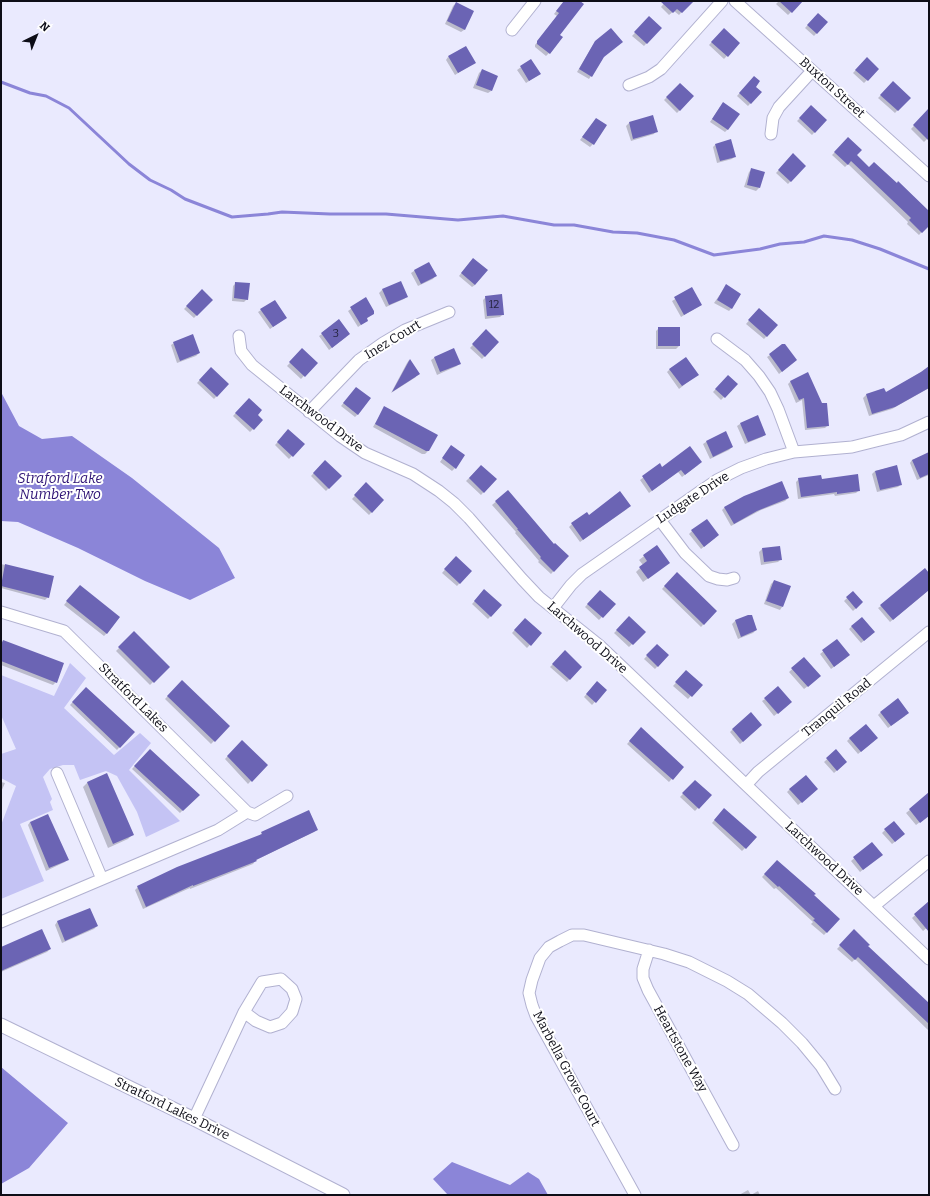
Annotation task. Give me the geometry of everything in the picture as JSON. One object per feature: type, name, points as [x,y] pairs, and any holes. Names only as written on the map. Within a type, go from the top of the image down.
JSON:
[{"type":"street","points":[[512,30],[535,1]]},
{"type":"street","points":[[630,85],[649,77],[661,69],[722,1]]},
{"type":"street","name":"Buxton Street","points":[[735,1],[929,176]]},
{"type":"street","points":[[771,134],[773,118],[779,107],[812,71]]},
{"type":"street","name":"Inez Court","points":[[309,412],[359,360],[405,330],[449,312]]},
{"type":"street","name":"Larchwood Drive","points":[[239,336],[241,352],[252,365],[309,412],[365,453],[413,474],[444,495],[469,518],[539,597],[599,645],[929,959]]},
{"type":"street","points":[[717,339],[745,360],[770,392],[794,452]]},
{"type":"street","name":"Ludgate Drive","points":[[553,608],[571,585],[582,574],[717,480],[741,468],[766,458],[794,452],[858,446],[901,435],[929,422]]},
{"type":"street","points":[[660,520],[685,552],[709,576],[718,580],[734,578]]},
{"type":"street","name":"Stratford Lakes","points":[[1,612],[64,631],[247,812]]},
{"type":"street","name":"Tranquil Road","points":[[746,785],[758,772],[929,632]]},
{"type":"street","points":[[58,773],[102,879]]},
{"type":"street","points":[[1,922],[218,830],[247,812],[255,815],[287,796]]},
{"type":"street","points":[[874,906],[929,861]]},
{"type":"street","name":"Marbella Grove Court","points":[[635,1195],[536,1016],[529,993],[540,958],[549,947],[572,935],[584,935],[664,954],[727,980],[748,994],[782,1023],[802,1043],[821,1066],[836,1089]]},
{"type":"street","name":"Heartstone Way","points":[[649,950],[643,969],[643,978],[648,990],[733,1145]]},
{"type":"street","points":[[194,1119],[244,1012],[262,982],[280,979],[292,989],[296,999],[292,1012],[282,1023],[270,1027],[256,1021],[244,1012]]},
{"type":"street","name":"Stratford Lakes Drive","points":[[1,1025],[194,1119],[343,1195]]},
{"type":"shaded area","points":[[70,663],[86,678],[64,708],[114,755],[140,733],[151,743],[129,770],[180,821],[146,837],[137,812],[117,776],[106,771],[80,780],[74,765],[63,765],[50,769],[43,777],[52,799],[50,802],[53,810],[20,824],[44,881],[1,899],[1,825],[16,786],[1,778],[1,754],[16,749],[1,715],[1,675],[54,696]]},
{"type":"water","name":"Straford Lake Number Two","points":[[1,392],[19,426],[42,439],[72,436],[132,478],[219,548],[235,578],[190,600],[145,581],[78,548],[18,522],[1,521]]},
{"type":"water","points":[[1,1067],[68,1123],[29,1168],[1,1184]]},
{"type":"water","points":[[452,1162],[510,1185],[528,1172],[539,1179],[548,1195],[448,1195],[433,1179]]},
{"type":"building","points":[[564,1],[580,1],[584,4],[560,35],[563,37],[550,54],[537,44],[537,41],[559,13],[556,11]]},
{"type":"building","points":[[660,1],[694,1],[682,13],[677,9],[673,13]]},
{"type":"building","points":[[779,1],[803,1],[792,13]]},
{"type":"building","points":[[456,2],[474,11],[465,30],[447,21]]},
{"type":"building","points":[[818,13],[828,22],[817,34],[807,25]]},
{"type":"building","points":[[649,16],[662,28],[647,44],[634,32]]},
{"type":"building","points":[[611,28],[623,42],[604,57],[592,77],[579,69],[595,41]]},
{"type":"building","points":[[724,28],[740,43],[728,57],[711,42]]},
{"type":"building","points":[[466,46],[476,63],[458,73],[448,56]]},
{"type":"building","points":[[867,57],[879,69],[868,81],[855,70]]},
{"type":"building","points":[[531,59],[541,74],[529,81],[520,66]]},
{"type":"building","points":[[482,69],[498,76],[492,91],[476,85]]},
{"type":"building","points":[[754,76],[760,81],[756,87],[762,92],[751,104],[739,93]]},
{"type":"building","points":[[893,81],[911,98],[898,111],[880,95]]},
{"type":"building","points":[[680,83],[694,96],[680,111],[666,97]]},
{"type":"building","points":[[723,102],[740,114],[728,130],[712,119]]},
{"type":"building","points":[[811,105],[827,120],[815,133],[799,118]]},
{"type":"building","points":[[929,108],[929,141],[913,125]]},
{"type":"building","points":[[653,115],[658,132],[633,139],[629,122]]},
{"type":"building","points":[[596,118],[607,125],[594,145],[582,137]]},
{"type":"building","points":[[848,137],[862,150],[857,155],[869,167],[874,162],[897,183],[898,181],[929,211],[929,226],[922,233],[909,220],[911,218],[851,161],[848,165],[834,152]]},
{"type":"building","points":[[731,139],[736,157],[720,161],[715,144]]},
{"type":"building","points":[[793,153],[806,166],[791,182],[778,170]]},
{"type":"building","points":[[751,168],[765,172],[760,188],[747,185]]},
{"type":"building","points":[[473,258],[488,270],[475,285],[461,273]]},
{"type":"building","points":[[429,262],[437,276],[421,284],[414,270]]},
{"type":"building","points":[[401,281],[408,297],[389,305],[382,289]]},
{"type":"building","points":[[235,282],[250,283],[248,300],[234,298]]},
{"type":"building","points":[[726,284],[741,294],[732,309],[717,300]]},
{"type":"building","points":[[692,287],[702,305],[684,315],[674,297]]},
{"type":"building","points":[[202,289],[213,300],[197,316],[186,306]]},
{"type":"building","points":[[502,294],[504,315],[487,316],[485,296]]},
{"type":"building","points":[[366,297],[374,311],[374,314],[367,318],[368,321],[361,325],[350,307]]},
{"type":"building","points":[[275,300],[287,318],[273,327],[260,309]]},
{"type":"building","points":[[759,308],[778,325],[767,337],[748,320]]},
{"type":"building","points":[[339,319],[350,334],[332,348],[321,333]]},
{"type":"building","points":[[658,327],[680,327],[680,346],[658,346]]},
{"type":"building","points":[[486,329],[499,342],[485,357],[472,344]]},
{"type":"building","points":[[193,334],[200,353],[180,361],[173,342]]},
{"type":"building","points":[[782,344],[785,344],[797,360],[782,372],[769,354]]},
{"type":"building","points":[[302,348],[318,363],[305,377],[289,362]]},
{"type":"building","points":[[454,348],[461,364],[440,372],[434,357]]},
{"type":"building","points":[[686,357],[699,375],[682,386],[669,369]]},
{"type":"building","points":[[410,359],[420,374],[392,392]]},
{"type":"building","points":[[929,366],[929,388],[895,407],[872,414],[866,394],[884,388],[886,392]]},
{"type":"building","points":[[211,367],[229,384],[217,397],[199,380]]},
{"type":"building","points":[[808,372],[822,403],[827,403],[829,426],[807,428],[804,398],[799,400],[790,381]]},
{"type":"building","points":[[728,375],[738,384],[725,398],[715,389]]},
{"type":"building","points":[[356,387],[371,398],[358,415],[343,403]]},
{"type":"building","points":[[249,398],[262,410],[258,415],[263,420],[254,430],[235,413]]},
{"type":"building","points":[[384,406],[438,435],[429,451],[426,451],[375,424]]},
{"type":"building","points":[[758,415],[766,435],[748,442],[740,423]]},
{"type":"building","points":[[288,429],[305,444],[293,457],[277,442]]},
{"type":"building","points":[[726,431],[733,447],[713,457],[706,441]]},
{"type":"building","points":[[451,445],[465,455],[456,469],[442,458]]},
{"type":"building","points":[[690,446],[702,462],[685,475],[681,470],[652,491],[642,476],[660,463],[662,467]]},
{"type":"building","points":[[929,452],[929,474],[920,478],[912,460]]},
{"type":"building","points":[[325,460],[342,476],[329,489],[313,473]]},
{"type":"building","points":[[481,465],[497,479],[484,493],[469,478]]},
{"type":"building","points":[[897,465],[902,485],[880,490],[875,471]]},
{"type":"building","points":[[858,474],[860,491],[837,494],[837,492],[801,497],[798,478],[821,475],[822,479]]},
{"type":"building","points":[[782,481],[789,498],[757,511],[734,524],[724,507],[744,496]]},
{"type":"building","points":[[366,482],[384,500],[372,513],[354,495]]},
{"type":"building","points":[[508,490],[554,544],[555,543],[569,556],[554,572],[540,558],[541,557],[495,501]]},
{"type":"building","points":[[620,491],[631,506],[583,540],[571,523],[587,512],[589,515]]},
{"type":"building","points":[[707,519],[719,535],[704,547],[691,530]]},
{"type":"building","points":[[657,545],[670,563],[648,579],[639,567],[647,561],[643,555]]},
{"type":"building","points":[[780,546],[782,560],[764,562],[762,548]]},
{"type":"building","points":[[456,556],[472,571],[460,584],[444,569]]},
{"type":"building","points":[[5,564],[54,576],[49,598],[1,586]]},
{"type":"building","points":[[925,568],[929,573],[929,590],[893,620],[880,605]]},
{"type":"building","points":[[677,572],[717,611],[704,625],[664,586]]},
{"type":"building","points":[[774,580],[791,586],[783,607],[766,601]]},
{"type":"building","points":[[80,585],[120,617],[107,634],[66,601]]},
{"type":"building","points":[[484,589],[502,605],[491,617],[474,601]]},
{"type":"building","points":[[600,590],[616,604],[603,618],[587,604]]},
{"type":"building","points":[[853,591],[863,602],[856,609],[846,597]]},
{"type":"building","points":[[752,615],[757,630],[741,637],[735,620]]},
{"type":"building","points":[[629,616],[646,632],[633,645],[616,630]]},
{"type":"building","points":[[862,617],[875,632],[864,641],[851,626]]},
{"type":"building","points":[[525,618],[542,633],[531,646],[514,630]]},
{"type":"building","points":[[134,631],[170,667],[154,683],[118,647]]},
{"type":"building","points":[[837,639],[850,655],[834,667],[822,650]]},
{"type":"building","points":[[3,640],[64,663],[57,683],[1,661],[1,645]]},
{"type":"building","points":[[657,644],[669,655],[658,667],[646,655]]},
{"type":"building","points":[[565,650],[582,667],[570,680],[552,664]]},
{"type":"building","points":[[804,657],[821,676],[808,687],[791,668]]},
{"type":"building","points":[[686,670],[703,685],[692,697],[675,682]]},
{"type":"building","points":[[182,680],[230,726],[215,742],[167,696]]},
{"type":"building","points":[[597,681],[607,690],[596,703],[586,694]]},
{"type":"building","points":[[778,686],[792,702],[778,714],[764,698]]},
{"type":"building","points":[[86,687],[135,732],[120,748],[72,702]]},
{"type":"building","points":[[898,698],[909,713],[891,726],[880,712]]},
{"type":"building","points":[[751,712],[762,725],[743,742],[732,729]]},
{"type":"building","points":[[866,724],[878,738],[861,752],[849,738]]},
{"type":"building","points":[[641,727],[684,767],[673,780],[629,741]]},
{"type":"building","points":[[242,740],[268,765],[252,782],[227,756]]},
{"type":"building","points":[[150,749],[200,795],[183,811],[134,766]]},
{"type":"building","points":[[836,749],[847,762],[837,771],[826,758]]},
{"type":"building","points":[[107,773],[134,835],[113,844],[87,782]]},
{"type":"building","points":[[806,775],[818,789],[802,803],[789,789]]},
{"type":"building","points":[[695,780],[712,795],[699,809],[682,793]]},
{"type":"building","points":[[929,792],[929,816],[920,823],[909,809]]},
{"type":"building","points":[[724,808],[757,837],[746,849],[714,820]]},
{"type":"building","points":[[309,810],[318,830],[256,860],[257,861],[193,885],[146,907],[137,886],[177,867],[262,834],[261,832]]},
{"type":"building","points":[[48,814],[69,860],[49,868],[30,822]]},
{"type":"building","points":[[894,821],[905,834],[895,842],[884,829]]},
{"type":"building","points":[[872,842],[883,855],[863,870],[853,857]]},
{"type":"building","points":[[777,860],[816,894],[814,895],[840,919],[827,933],[813,920],[815,919],[764,874]]},
{"type":"building","points":[[929,901],[929,932],[914,914]]},
{"type":"building","points":[[90,908],[98,926],[65,941],[57,921]]},
{"type":"building","points":[[42,929],[51,949],[1,971],[1,947]]},
{"type":"building","points":[[854,929],[870,945],[868,946],[929,1003],[929,1024],[858,957],[855,960],[839,945]]},
{"type":"waterway","points":[[1,82],[30,93],[46,96],[69,108],[129,164],[150,180],[171,190],[185,199],[232,217],[282,212],[386,214],[458,220],[503,216],[554,225],[574,225],[613,232],[637,233],[674,240],[714,255],[760,249],[780,244],[804,242],[824,236],[852,240],[880,249],[929,269]]}]
